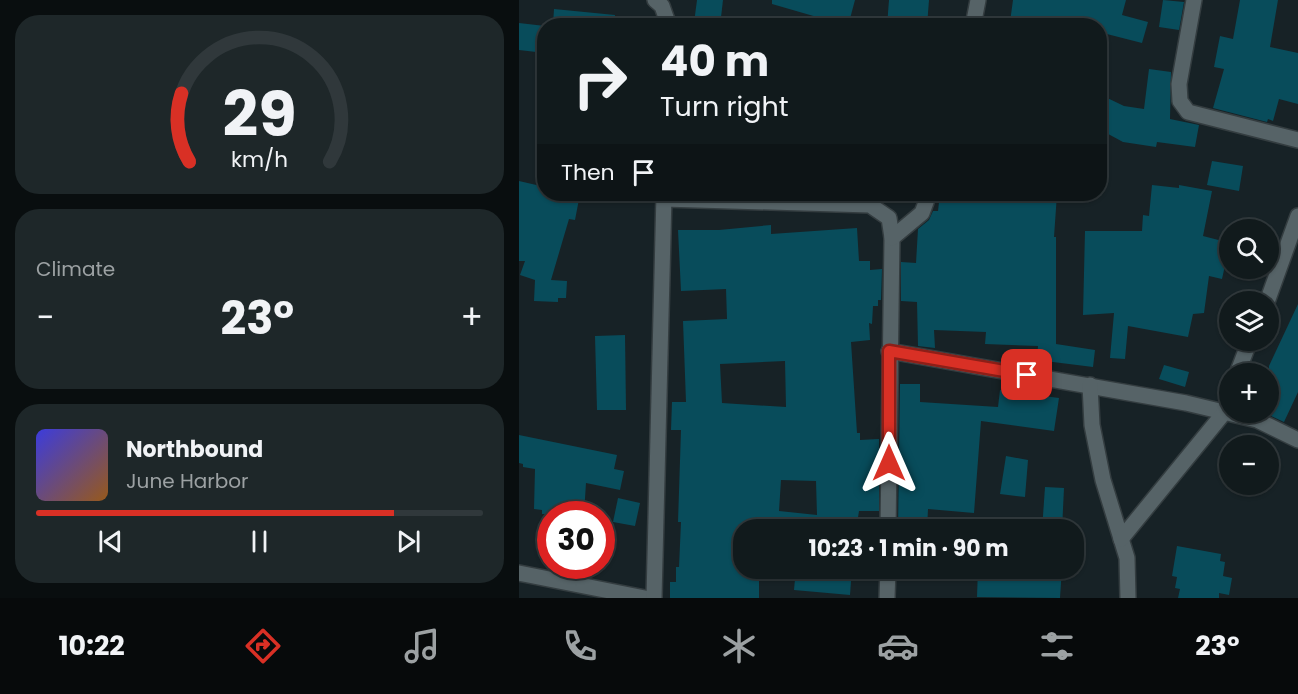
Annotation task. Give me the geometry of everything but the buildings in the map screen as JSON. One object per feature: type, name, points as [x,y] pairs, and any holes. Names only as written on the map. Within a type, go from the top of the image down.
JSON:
[{"type":"street","points":[[655,0],[661,6],[666,18]]},
{"type":"street","points":[[975,18],[978,0]]},
{"type":"street","points":[[1194,0],[1179,84],[1180,101],[1188,112],[1298,140]]},
{"type":"street","points":[[654,598],[664,201]]},
{"type":"street","points":[[778,201],[870,205],[889,218],[892,238],[888,519]]},
{"type":"street","points":[[892,238],[922,213],[926,201]]},
{"type":"street","points":[[1271,291],[1298,216]]},
{"type":"street","points":[[889,351],[1186,403],[1219,413]]},
{"type":"street","points":[[1090,386],[1092,425],[1103,480],[1127,558],[1128,598]]},
{"type":"street","points":[[1121,539],[1219,419]]},
{"type":"street","points":[[1263,423],[1298,440]]},
{"type":"street","points":[[519,573],[645,598]]},
{"type":"street","points":[[887,598],[888,579]]},
{"type":"route","points":[[889,463],[889,351],[1027,375]]}]
